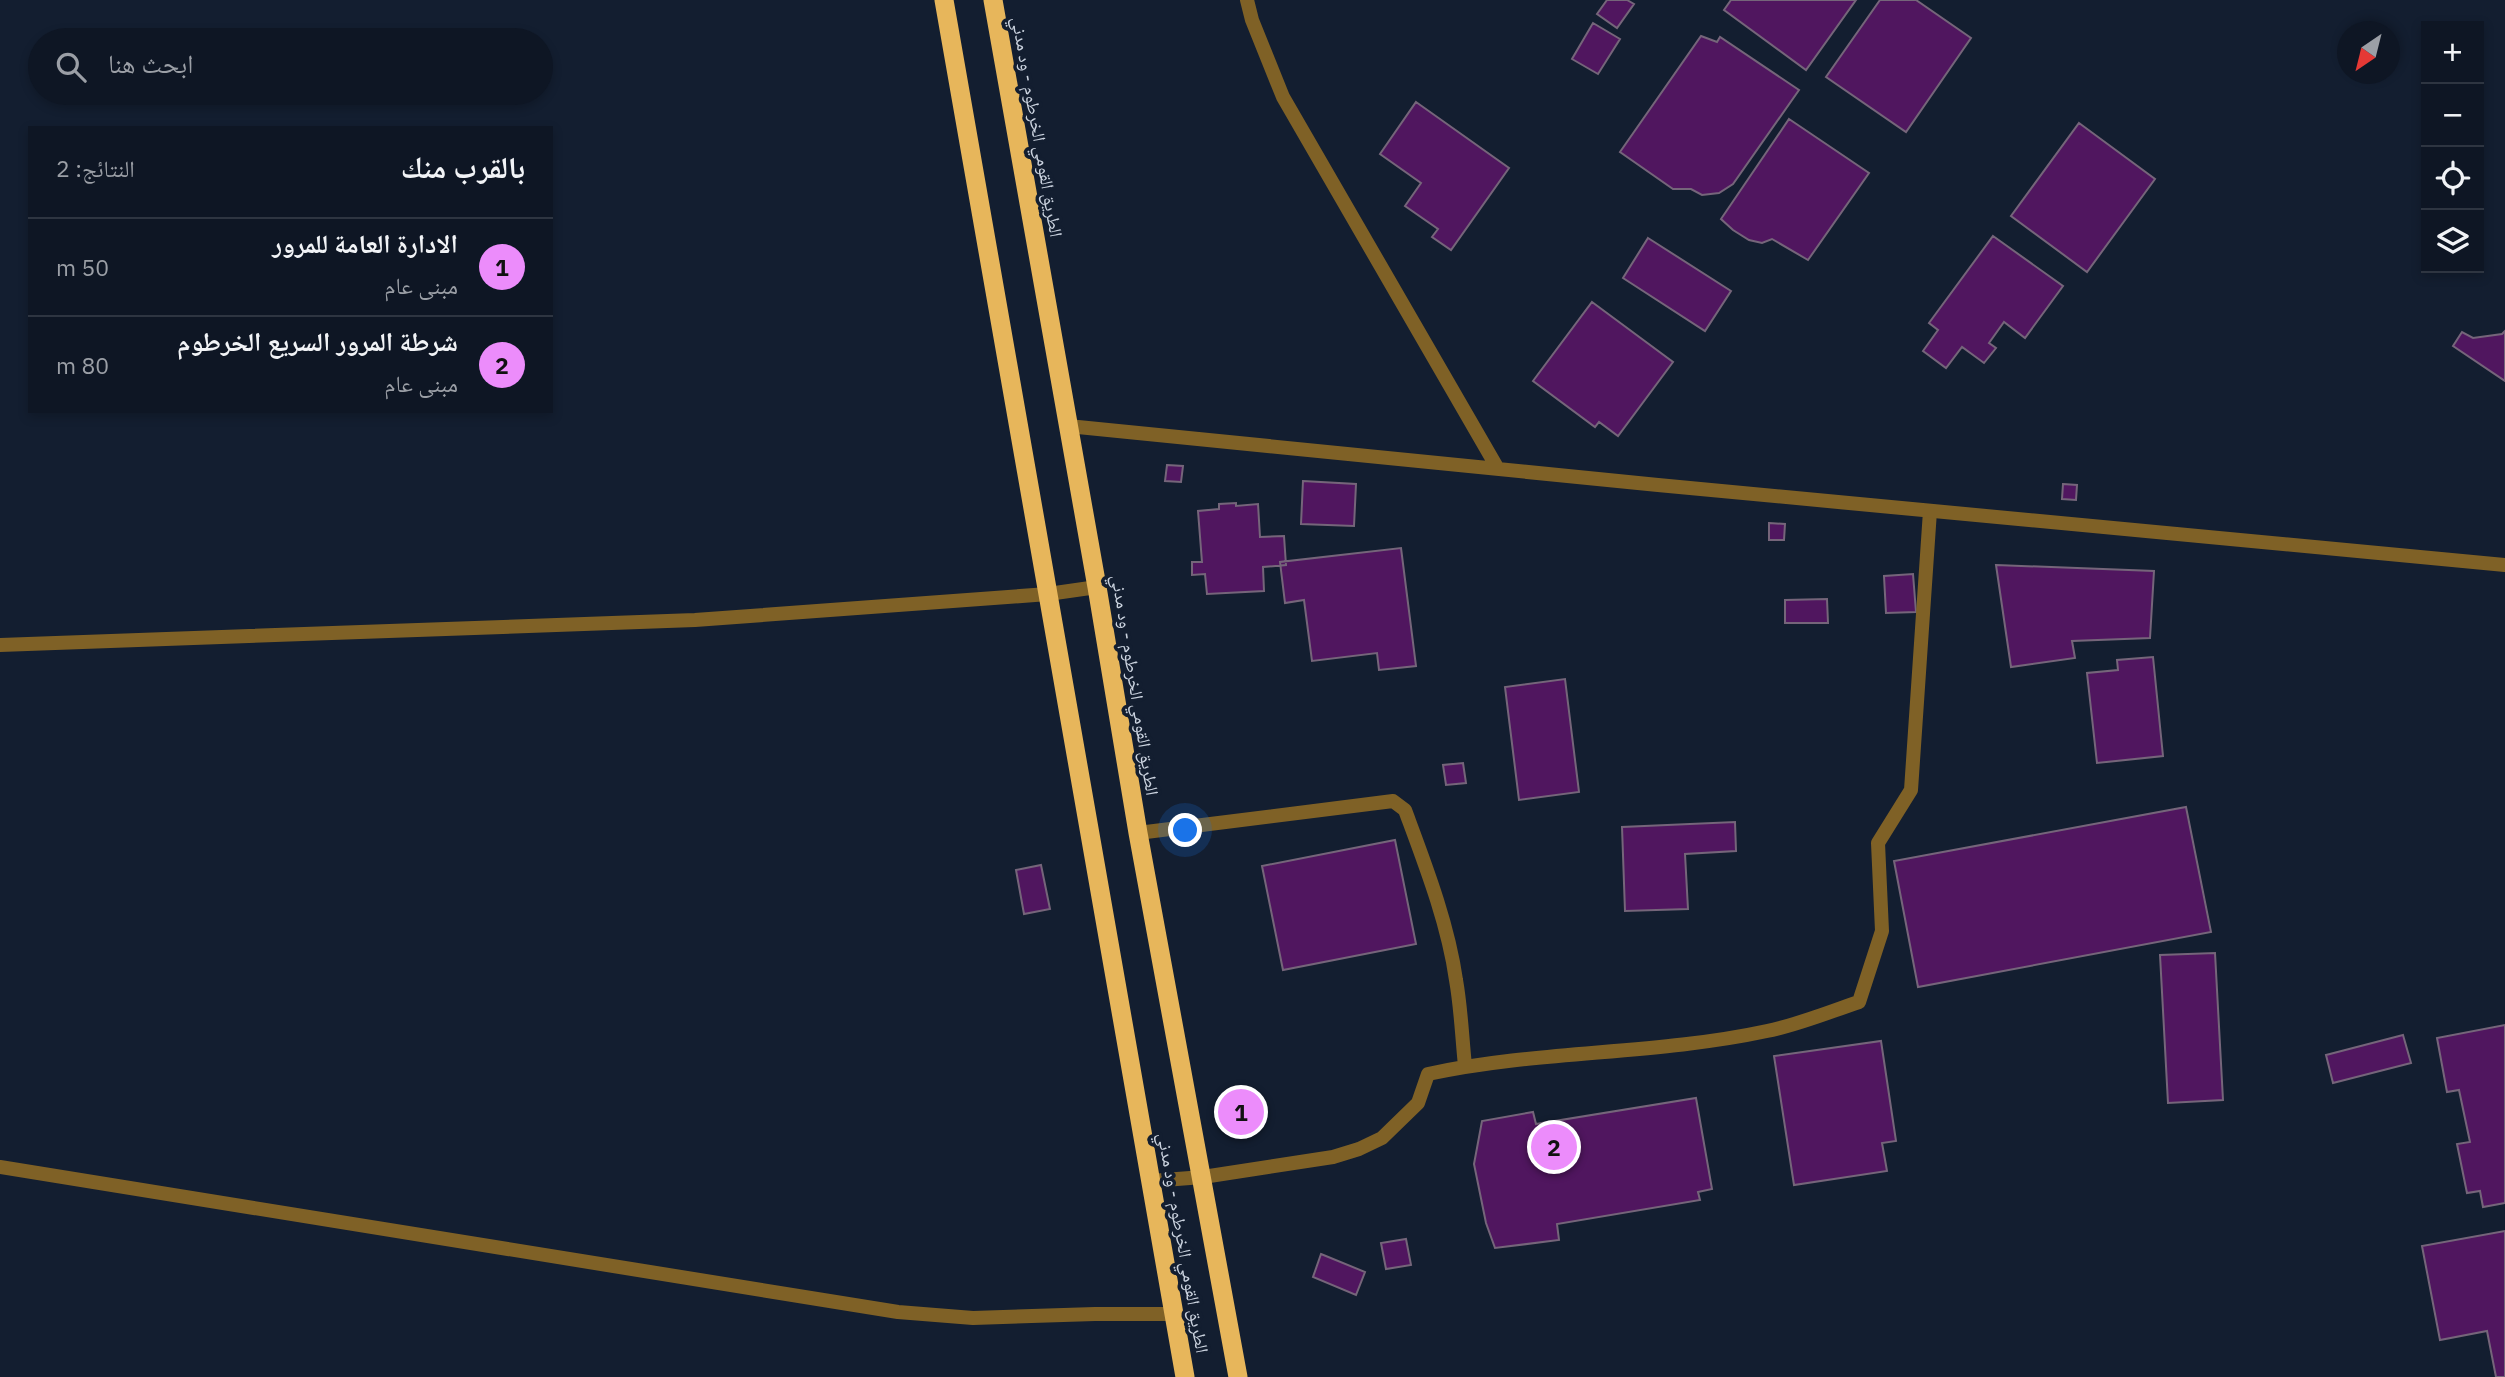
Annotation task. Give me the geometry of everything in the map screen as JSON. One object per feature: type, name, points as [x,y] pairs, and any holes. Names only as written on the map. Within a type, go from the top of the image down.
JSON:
[{"type":"highway","name":"الطريق القومي الخرطوم - ود مدني","points":[[944,0],[1185,1377]]},
{"type":"highway","name":"الطريق القومي الخرطوم - ود مدني","points":[[993,0],[1138,833],[1238,1377]]},
{"type":"street","points":[[1247,0],[1252,20],[1283,96],[1498,469]]},
{"type":"street","points":[[1068,426],[2505,565]]},
{"type":"street","points":[[1151,1181],[1203,1177],[1333,1157],[1359,1149],[1382,1138],[1418,1103],[1428,1074],[1465,1066],[1665,1046],[1769,1031],[1859,1002],[1881,931],[1878,843],[1911,790],[1930,510]]},
{"type":"street","points":[[0,645],[695,620],[1048,594],[1097,587]]},
{"type":"street","points":[[1138,833],[1393,801],[1400,804],[1405,810],[1423,860],[1450,954],[1456,979],[1465,1066]]},
{"type":"street","points":[[0,1167],[898,1312],[973,1318],[1174,1314]]},
{"type":"building","points":[[1607,0],[1627,0],[1634,4],[1617,28],[1597,14]]},
{"type":"building","points":[[1731,0],[1856,0],[1806,70],[1724,10]]},
{"type":"building","points":[[1880,0],[1916,0],[1971,38],[1906,132],[1826,77]]},
{"type":"building","points":[[1593,23],[1620,39],[1598,74],[1572,59]]},
{"type":"building","points":[[1701,36],[1717,42],[1720,37],[1799,90],[1733,184],[1719,193],[1702,195],[1691,189],[1673,189],[1620,152]]},
{"type":"building","points":[[1416,102],[1509,168],[1451,250],[1432,237],[1438,229],[1405,206],[1421,183],[1380,154]]},
{"type":"building","points":[[1789,119],[1869,173],[1808,260],[1772,239],[1762,243],[1749,240],[1721,219]]},
{"type":"building","points":[[2079,123],[2155,179],[2087,272],[2011,216]]},
{"type":"building","points":[[1993,236],[2063,286],[2025,338],[2004,322],[1989,343],[1996,348],[1984,363],[1962,347],[1946,368],[1923,351],[1938,330],[1929,323]]},
{"type":"building","points":[[1648,238],[1731,291],[1705,331],[1623,278]]},
{"type":"building","points":[[1592,302],[1673,362],[1618,436],[1599,422],[1595,427],[1533,381]]},
{"type":"building","points":[[2505,331],[2505,381],[2453,346],[2462,332],[2473,338],[2502,334]]},
{"type":"building","points":[[1167,465],[1183,466],[1181,482],[1165,481]]},
{"type":"building","points":[[1303,481],[1356,484],[1354,526],[1301,524]]},
{"type":"building","points":[[2063,484],[2077,485],[2076,500],[2062,499]]},
{"type":"building","points":[[1236,503],[1236,506],[1258,504],[1260,537],[1284,536],[1286,565],[1263,567],[1264,591],[1207,594],[1205,574],[1192,575],[1192,562],[1202,562],[1198,511],[1219,509],[1219,504]]},
{"type":"building","points":[[1769,523],[1785,524],[1784,540],[1769,540]]},
{"type":"building","points":[[1401,548],[1416,666],[1379,670],[1377,653],[1312,661],[1304,600],[1285,603],[1280,562]]},
{"type":"building","points":[[1996,565],[2154,571],[2150,638],[2072,641],[2075,658],[2011,667]]},
{"type":"building","points":[[1913,574],[1916,612],[1886,613],[1884,576]]},
{"type":"building","points":[[1827,599],[1828,623],[1785,623],[1785,600]]},
{"type":"building","points":[[2153,657],[2163,756],[2097,763],[2087,673],[2118,670],[2117,660]]},
{"type":"building","points":[[1565,679],[1579,792],[1519,800],[1505,687]]},
{"type":"building","points":[[1463,763],[1466,783],[1446,785],[1443,765]]},
{"type":"building","points":[[2186,807],[2211,932],[1918,987],[1894,861]]},
{"type":"building","points":[[1735,822],[1736,851],[1685,854],[1688,909],[1625,911],[1622,827]]},
{"type":"building","points":[[1395,840],[1416,944],[1283,970],[1262,866]]},
{"type":"building","points":[[1041,865],[1050,909],[1024,914],[1016,870]]},
{"type":"building","points":[[2215,953],[2223,1100],[2168,1103],[2160,955]]},
{"type":"building","points":[[2505,1025],[2505,1203],[2483,1207],[2480,1191],[2467,1193],[2457,1144],[2470,1142],[2459,1090],[2447,1092],[2437,1038]]},
{"type":"building","points":[[2403,1035],[2411,1063],[2333,1083],[2326,1055]]},
{"type":"building","points":[[1881,1041],[1896,1141],[1882,1143],[1887,1171],[1794,1185],[1774,1056]]},
{"type":"building","points":[[1696,1098],[1712,1189],[1698,1192],[1700,1200],[1557,1224],[1559,1240],[1495,1248],[1486,1223],[1474,1164],[1482,1121],[1533,1112],[1536,1124]]},
{"type":"building","points":[[2505,1231],[2505,1377],[2496,1377],[2487,1331],[2440,1340],[2422,1246]]},
{"type":"building","points":[[1406,1239],[1411,1265],[1386,1269],[1381,1243]]},
{"type":"building","points":[[1321,1254],[1365,1272],[1356,1295],[1313,1277]]},
{"type":"place","name":"الادارة العامة للمرور","points":[[1241,1112]]},
{"type":"place","name":"شرطة المرور السريع الخرطوم","points":[[1554,1147]]}]
